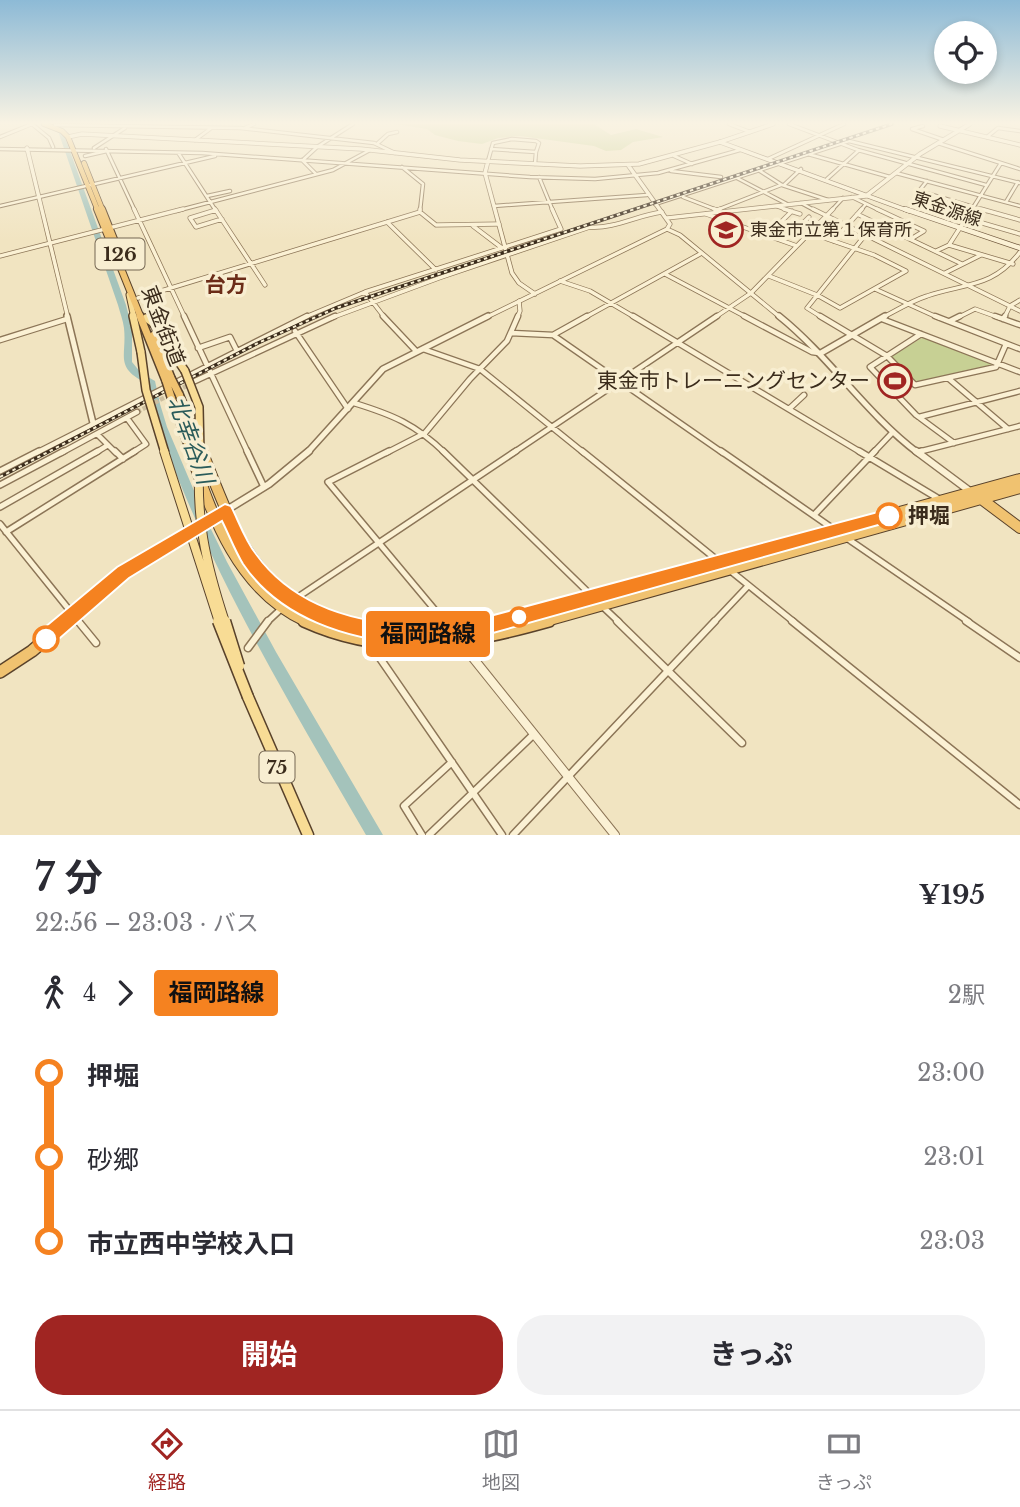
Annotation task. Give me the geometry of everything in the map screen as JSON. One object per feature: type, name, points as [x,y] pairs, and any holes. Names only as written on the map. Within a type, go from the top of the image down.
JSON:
[{"type":"highway","name":"東金街道","points":[[81,163],[220,514]]},
{"type":"highway","name":"東金街道","points":[[106,228],[138,298],[168,379]]},
{"type":"highway","name":"126","points":[[220,514],[247,576],[283,608],[318,626],[375,643],[421,646],[461,643],[846,538],[977,496],[1020,479]]},
{"type":"highway","name":"126","points":[[220,514],[248,558],[264,577],[293,601],[325,618],[391,634],[453,633],[943,501],[1020,488]]},
{"type":"highway","points":[[977,496],[1020,528]]},
{"type":"highway","points":[[0,672],[32,651],[132,566],[220,514]]},
{"type":"main road","name":"東金源線","points":[[780,163],[1020,250]]},
{"type":"main road","name":"75","points":[[122,271],[121,277],[134,312],[143,384],[174,489],[231,658],[308,835]]},
{"type":"main road","name":"75","points":[[146,318],[185,371],[198,394],[202,419],[197,487],[198,514],[218,600],[248,697]]},
{"type":"street","points":[[30,163],[93,423]]},
{"type":"street","points":[[112,163],[264,487]]},
{"type":"street","points":[[0,206],[190,163]]},
{"type":"street","points":[[306,163],[316,175]]},
{"type":"street","points":[[0,256],[316,175],[349,163],[516,175],[634,176],[696,163]]},
{"type":"street","points":[[488,163],[485,173],[514,278],[535,293]]},
{"type":"street","points":[[516,175],[518,163],[638,163]]},
{"type":"street","points":[[655,204],[780,163]]},
{"type":"street","points":[[840,163],[890,177]]},
{"type":"street","points":[[904,163],[986,185]]},
{"type":"street","points":[[932,163],[1019,182],[1006,202]]},
{"type":"street","points":[[935,251],[949,245],[1001,163],[1020,169]]},
{"type":"street","points":[[186,164],[265,285]]},
{"type":"street","points":[[827,179],[844,164]]},
{"type":"street","points":[[682,196],[718,211],[868,195],[908,164]]},
{"type":"street","points":[[932,170],[936,164]]},
{"type":"street","points":[[220,514],[264,487],[300,460],[348,410],[380,371],[667,229],[670,224],[667,218],[647,195],[628,165]]},
{"type":"street","points":[[401,166],[423,184],[420,212]]},
{"type":"street","points":[[667,218],[718,211],[783,185],[801,169]]},
{"type":"street","points":[[670,170],[722,177]]},
{"type":"street","points":[[759,170],[783,185],[829,200]]},
{"type":"street","points":[[896,173],[1020,206]]},
{"type":"street","points":[[0,471],[236,349],[365,292],[561,229],[538,176]]},
{"type":"street","points":[[736,178],[788,204]]},
{"type":"street","points":[[927,181],[919,191],[1020,219]]},
{"type":"street","points":[[945,198],[953,188]]},
{"type":"street","points":[[207,196],[230,191]]},
{"type":"street","points":[[494,206],[647,195]]},
{"type":"street","points":[[852,197],[924,231],[911,240]]},
{"type":"street","points":[[293,601],[751,293],[843,198]]},
{"type":"street","points":[[801,203],[1020,311]]},
{"type":"street","points":[[833,241],[866,204]]},
{"type":"street","points":[[775,206],[800,214]]},
{"type":"street","points":[[216,211],[190,218],[196,226],[222,219]]},
{"type":"street","points":[[792,211],[781,222],[798,228],[809,217]]},
{"type":"street","points":[[138,298],[420,212]]},
{"type":"street","points":[[420,212],[436,225],[499,224]]},
{"type":"street","points":[[195,381],[295,331],[371,300],[590,227],[602,228],[640,215],[662,212]]},
{"type":"street","points":[[706,214],[797,246]]},
{"type":"street","points":[[857,214],[962,264]]},
{"type":"street","points":[[965,218],[1020,234]]},
{"type":"street","points":[[387,222],[436,270]]},
{"type":"street","points":[[470,225],[504,248]]},
{"type":"street","points":[[667,229],[680,235],[821,353],[892,433],[977,496]]},
{"type":"street","points":[[769,276],[817,295],[840,308],[906,271],[855,248],[810,233]]},
{"type":"street","points":[[866,234],[807,308],[887,356],[915,385],[996,367],[1006,344]]},
{"type":"street","points":[[949,245],[1013,264]]},
{"type":"street","points":[[664,274],[812,352],[821,353],[929,295],[997,277],[1013,264],[1020,250]]},
{"type":"street","points":[[511,333],[553,335],[701,254]]},
{"type":"street","points":[[944,273],[981,254]]},
{"type":"street","points":[[560,281],[590,291],[613,304],[943,501]]},
{"type":"street","points":[[875,289],[906,305],[1020,349]]},
{"type":"street","points":[[365,292],[393,325],[401,340],[419,350],[480,369],[1020,805]]},
{"type":"street","points":[[1003,319],[1010,306],[1020,300]]},
{"type":"street","points":[[519,301],[520,311],[508,341],[425,433],[328,482],[615,835]]},
{"type":"street","points":[[950,321],[975,309],[1020,325]]},
{"type":"street","points":[[0,340],[67,319]]},
{"type":"street","points":[[881,319],[1020,372]]},
{"type":"street","points":[[295,331],[348,410]]},
{"type":"street","points":[[921,334],[870,366],[918,417],[954,443]]},
{"type":"street","points":[[553,335],[836,530]]},
{"type":"street","points":[[198,348],[230,337],[236,349]]},
{"type":"street","points":[[947,378],[1008,430]]},
{"type":"street","points":[[918,417],[1020,391]]},
{"type":"street","points":[[789,410],[804,395]]},
{"type":"street","points":[[354,403],[399,417],[425,433],[471,481],[592,596]]},
{"type":"street","points":[[0,485],[137,412]]},
{"type":"street","points":[[6,531],[146,444],[127,418]]},
{"type":"street","points":[[918,452],[1020,426]]},
{"type":"street","points":[[814,515],[892,433]]},
{"type":"street","points":[[97,434],[123,459]]},
{"type":"street","points":[[0,507],[108,445]]},
{"type":"street","points":[[0,524],[96,643]]},
{"type":"street","points":[[846,538],[1020,658]]},
{"type":"street","points":[[513,835],[748,586]]},
{"type":"street","points":[[601,606],[743,743]]},
{"type":"street","points":[[248,648],[283,608]]},
{"type":"street","points":[[375,643],[375,651],[502,835]]},
{"type":"street","points":[[429,835],[534,734]]},
{"type":"street","points":[[422,835],[404,806],[452,762]]},
{"type":"green space","points":[[923,337],[992,364],[916,382],[891,357]]},
{"type":"waterway","name":"北幸谷川","points":[[71,163],[122,305],[128,329],[128,363],[138,375],[150,381],[167,439],[223,566],[271,657],[375,835]]},
{"type":"tunnel","points":[[137,412],[192,383]]},
{"type":"railway","points":[[0,477],[258,343],[336,308],[774,163]]},
{"type":"bus line","name":"福岡路線","points":[[46,639],[123,572],[225,511],[248,558],[264,577],[293,601],[325,618],[354,627],[413,635],[475,629],[889,516]]},
{"type":"place","name":"東金市立第１保育所","points":[[726,230]]},
{"type":"place","name":"東金市トレーニングセンター","points":[[895,381]]},
{"type":"place","name":"押堀","points":[[889,516]]},
{"type":"district","name":"台方","points":[[226,285]]}]
